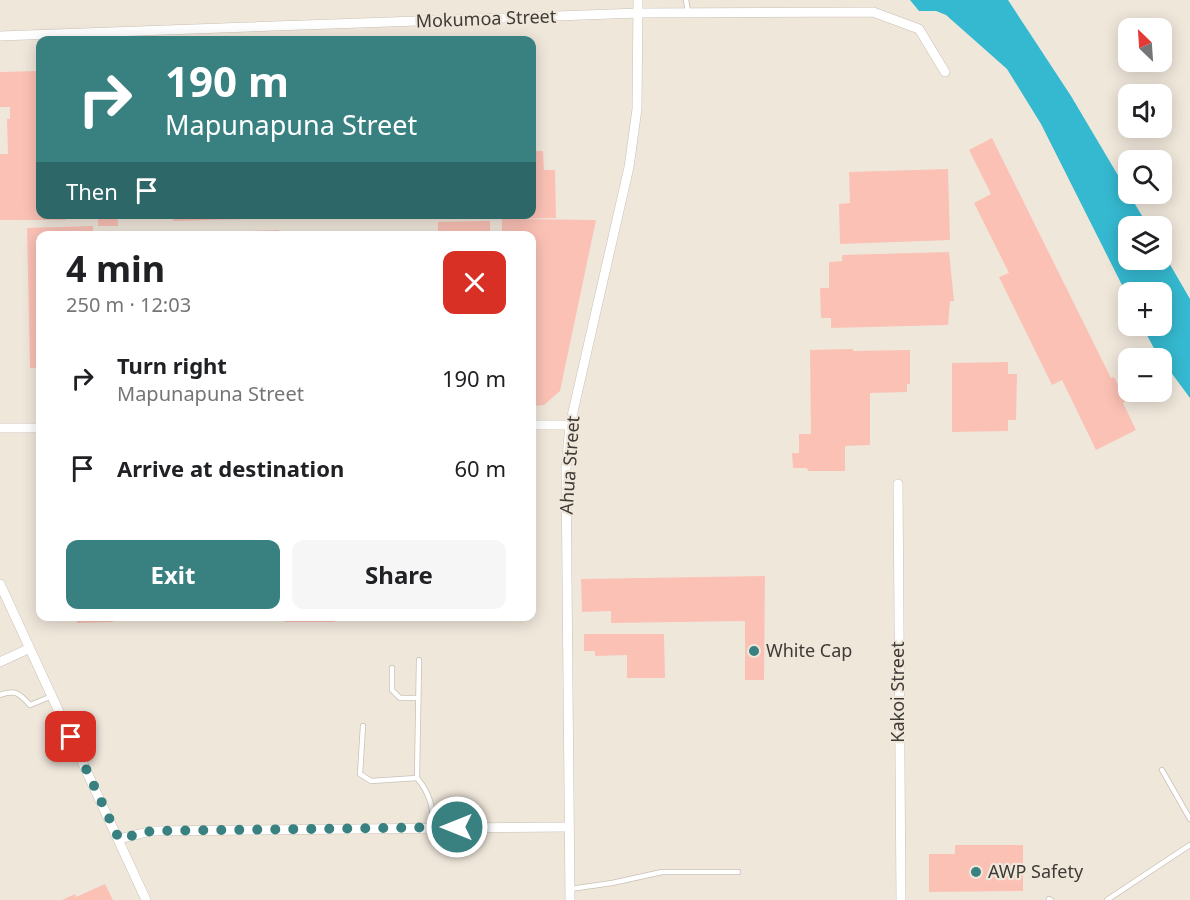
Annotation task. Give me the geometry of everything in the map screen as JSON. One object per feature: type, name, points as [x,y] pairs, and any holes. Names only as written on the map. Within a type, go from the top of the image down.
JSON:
[{"type":"street","name":"Ahua Street","points":[[570,900],[566,468],[570,425],[629,167],[637,109],[638,0]]},
{"type":"street","name":"Mokumoa Street","points":[[0,36],[639,13],[873,12],[919,29],[945,72]]},
{"type":"street","points":[[536,425],[570,425]]},
{"type":"street","points":[[0,428],[36,428]]},
{"type":"street","name":"Kakoi Street","points":[[897,484],[900,900]]},
{"type":"street","points":[[0,584],[28,649],[146,900]]},
{"type":"street","points":[[0,662],[28,649]]},
{"type":"street","points":[[119,839],[151,831],[569,827]]},
{"type":"lane","points":[[686,0],[688,13]]},
{"type":"lane","points":[[419,660],[417,778],[426,788],[433,809],[434,827]]},
{"type":"lane","points":[[393,668],[392,690],[400,698],[418,698]]},
{"type":"lane","points":[[0,694],[12,691],[20,693],[33,705],[52,696]]},
{"type":"lane","points":[[363,726],[360,774],[371,781],[417,778]]},
{"type":"lane","points":[[1162,770],[1190,819]]},
{"type":"lane","points":[[1107,900],[1190,845]]},
{"type":"lane","points":[[570,889],[662,872],[738,872]]},
{"type":"water","points":[[910,0],[1008,0],[1071,96],[1118,175],[1118,204],[1135,204],[1142,216],[1118,216],[1118,270],[1172,270],[1172,268],[1190,299],[1190,398],[1172,374],[1172,348],[1154,348],[1147,336],[1172,336],[1172,282],[1120,282],[1041,124],[1007,69],[946,15],[936,11],[919,11]]},
{"type":"building","points":[[36,71],[36,219],[66,220],[0,220],[0,154],[8,154],[7,119],[10,119],[10,107],[0,107],[0,72]]},
{"type":"building","points":[[992,138],[1111,378],[1114,377],[1118,385],[1118,402],[1124,402],[1136,430],[1096,450],[1062,380],[1052,385],[999,277],[1009,273],[974,203],[991,194],[969,150]]},
{"type":"building","points":[[536,151],[543,151],[544,170],[555,170],[556,218],[536,218]]},
{"type":"building","points":[[948,169],[950,240],[840,244],[839,204],[850,203],[849,172]]},
{"type":"building","points":[[98,219],[117,219],[118,226],[98,226]]},
{"type":"building","points":[[173,219],[243,219],[173,221]]},
{"type":"building","points":[[502,219],[596,220],[560,391],[544,405],[536,406],[536,231],[502,231]]},
{"type":"building","points":[[490,221],[490,231],[438,231],[438,222]]},
{"type":"building","points":[[93,226],[93,231],[36,231],[36,368],[30,368],[27,228]]},
{"type":"building","points":[[949,252],[954,301],[950,301],[948,325],[831,328],[831,318],[821,318],[820,288],[829,288],[829,262],[842,261],[842,255]]},
{"type":"building","points":[[853,349],[853,351],[910,350],[910,384],[907,384],[907,392],[870,393],[870,445],[845,446],[845,471],[808,471],[807,468],[793,468],[792,453],[799,453],[799,434],[811,434],[810,350]]},
{"type":"building","points":[[1008,362],[1008,374],[1017,374],[1016,420],[1008,420],[1008,431],[952,432],[952,363]]},
{"type":"building","name":"White Cap","points":[[765,576],[764,680],[745,680],[745,621],[611,623],[611,611],[582,612],[581,579]]},
{"type":"building","points":[[77,621],[113,621],[113,622],[77,623]]},
{"type":"building","points":[[335,621],[335,622],[285,622]]},
{"type":"building","points":[[584,634],[664,634],[665,678],[627,678],[627,655],[595,656],[595,651],[584,651]]},
{"type":"building","name":"AWP Safety","points":[[955,845],[1023,845],[1023,891],[929,892],[929,854],[955,854]]},
{"type":"building","points":[[105,884],[113,900],[62,900],[75,894],[76,897]]},
{"type":"place","name":"White Cap","points":[[754,651]]},
{"type":"place","name":"AWP Safety","points":[[976,872]]},
{"type":"route","points":[[71,737],[119,839],[151,831],[457,827]]}]
